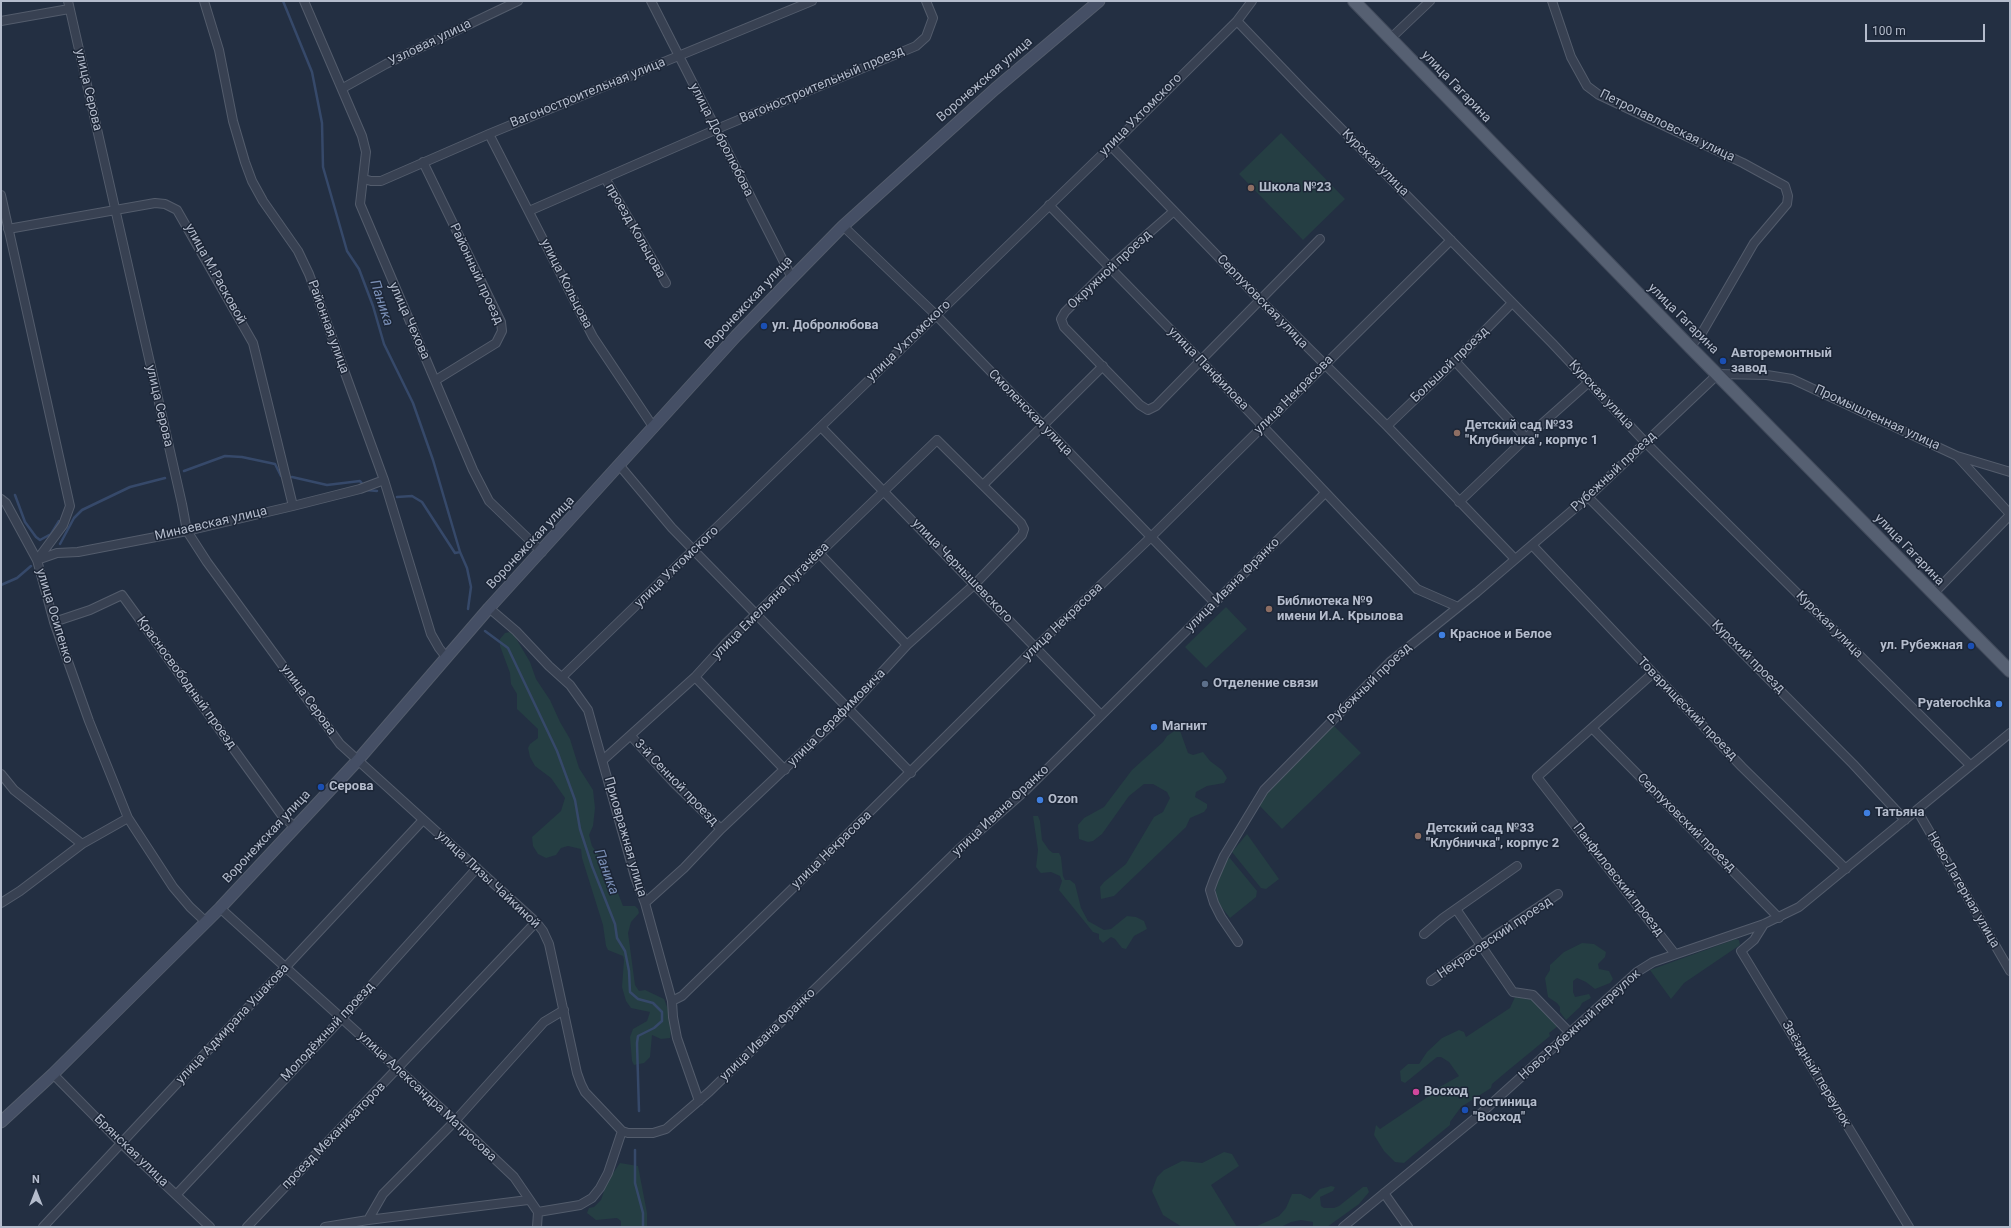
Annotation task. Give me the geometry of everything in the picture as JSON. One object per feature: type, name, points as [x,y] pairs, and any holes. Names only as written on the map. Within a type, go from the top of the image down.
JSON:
[{"type":"main road","name":"улица Гагарина","points":[[1354,1],[1690,347],[2010,671]]},
{"type":"street","name":"Районная улица","points":[[204,1],[219,50],[233,121],[252,182],[263,201],[298,251],[309,274],[384,480],[431,634],[446,657]]},
{"type":"street","name":"улица Чехова","points":[[304,1],[343,88],[363,141],[366,152],[360,204],[405,313],[436,380],[473,470],[489,501],[542,552]]},
{"type":"street","name":"Узловая улица","points":[[343,88],[386,64],[518,1]]},
{"type":"street","name":"улица Добролюбова","points":[[651,1],[677,56],[792,278]]},
{"type":"street","name":"Вагоностроительная улица","points":[[364,179],[381,181],[489,134],[812,1]]},
{"type":"street","name":"Вагоностроительный проезд","points":[[529,211],[916,46],[926,37],[933,18],[926,1]]},
{"type":"street","name":"Воронежская улица","points":[[2,1120],[53,1074],[220,908],[358,760],[489,608],[792,278],[844,226],[995,89],[1099,1]]},
{"type":"street","name":"улица Ухтомского","points":[[562,677],[1111,146],[1237,21],[1252,1]]},
{"type":"street","points":[[1390,39],[1430,1]]},
{"type":"street","name":"Петропавловская улица","points":[[1552,1],[1570,57],[1587,86],[1599,95],[1736,160],[1785,186],[1788,196],[1787,204],[1754,243],[1710,319],[1690,347]]},
{"type":"street","points":[[1,21],[69,5]]},
{"type":"street","name":"улица Серова","points":[[69,5],[182,504],[186,531],[340,744],[358,760]]},
{"type":"street","name":"Курская улица","points":[[1237,21],[1589,382],[1645,442],[1970,765]]},
{"type":"street","name":"улица Кольцова","points":[[489,134],[593,337],[654,428]]},
{"type":"street","name":"Серпуховская улица","points":[[1111,146],[1515,559]]},
{"type":"street","name":"Районный проезд","points":[[423,162],[501,322],[502,331],[496,343],[436,380]]},
{"type":"street","name":"проезд Кольцова","points":[[605,178],[666,283]]},
{"type":"street","name":"улица Осипенко","points":[[1,195],[70,506],[63,525],[37,560],[54,622],[89,721],[128,818],[173,887],[190,907],[206,922]]},
{"type":"street","name":"улица М.Расковой","points":[[8,229],[114,209],[155,203],[165,204],[177,210],[182,216],[212,273],[253,343],[293,506]]},
{"type":"street","name":"улица Панфилова","points":[[1049,205],[1200,360],[1417,589],[1458,607]]},
{"type":"street","name":"Окружной проезд","points":[[1174,211],[1110,268],[1065,312],[1061,319],[1064,327],[1104,366],[1140,405],[1148,410],[1156,406],[1200,360],[1261,301],[1320,239]]},
{"type":"street","name":"Смоленская улица","points":[[844,226],[936,315],[1214,603]]},
{"type":"street","name":"улица Некрасова","points":[[672,1001],[682,996],[911,773],[1035,648],[1151,537],[1324,364],[1399,294],[1451,240]]},
{"type":"street","name":"Большой проезд","points":[[1386,426],[1455,361],[1512,303]]},
{"type":"street","points":[[1455,361],[1526,438]]},
{"type":"street","points":[[983,485],[1104,366]]},
{"type":"street","name":"Рубежный проезд","points":[[1238,942],[1214,904],[1210,890],[1224,856],[1256,801],[1278,774],[1390,662],[1588,498],[1718,374]]},
{"type":"street","name":"Промышленная улица","points":[[1718,374],[1767,375],[1792,379],[1957,456],[2010,472]]},
{"type":"street","points":[[1459,502],[1526,438],[1589,382]]},
{"type":"street","name":"улица Чернышевского","points":[[821,427],[976,584],[1035,648],[1101,715]]},
{"type":"street","name":"улица Емельяна Пугачёва","points":[[603,760],[695,677],[726,643],[937,440],[983,485]]},
{"type":"street","points":[[1933,594],[2010,515],[1957,456]]},
{"type":"street","points":[[620,466],[646,499],[911,773]]},
{"type":"street","name":"Минаевская улица","points":[[37,560],[57,553],[78,552],[186,531],[293,506],[384,480]]},
{"type":"street","name":"улица Серафимовича","points":[[645,903],[684,868],[721,829],[849,708],[907,645],[976,584],[1022,535],[1024,529],[1021,523],[983,485]]},
{"type":"street","name":"улица Ивана Франко","points":[[622,1131],[628,1133],[653,1133],[666,1129],[699,1101],[897,911],[959,849],[1025,791],[1325,493]]},
{"type":"street","name":"Курский проезд","points":[[1588,498],[1832,741],[1905,820]]},
{"type":"street","points":[[1,499],[6,503],[37,560]]},
{"type":"street","name":"Товарищеский проезд","points":[[1532,545],[1652,674],[1846,869]]},
{"type":"street","points":[[819,552],[907,645]]},
{"type":"street","name":"Красносвободный проезд","points":[[54,622],[90,610],[122,595],[283,817],[295,827]]},
{"type":"street","name":"Приовражная улица","points":[[489,608],[516,631],[549,666],[562,677],[578,695],[588,710],[635,877],[645,903],[672,1001],[677,1038],[699,1101]]},
{"type":"street","name":"Панфиловский проезд","points":[[1652,674],[1593,729],[1537,777],[1675,954]]},
{"type":"street","points":[[695,677],[785,770]]},
{"type":"street","name":"Серпуховский проезд","points":[[1593,729],[1779,918]]},
{"type":"street","name":"Ново-Рубежный переулок","points":[[1343,1227],[1479,1116],[1637,972],[1653,962],[1764,924],[1799,907],[2010,733]]},
{"type":"street","name":"3-й Сенной проезд","points":[[631,736],[673,782],[721,829]]},
{"type":"street","name":"улица Лизы Чайкиной","points":[[358,760],[536,922],[543,931],[549,944],[577,1073],[583,1088],[622,1131]]},
{"type":"street","points":[[1,774],[14,790],[82,844]]},
{"type":"street","name":"Ново-Лагерная улица","points":[[1917,810],[2010,971]]},
{"type":"street","points":[[1,903],[20,891],[82,844],[128,818]]},
{"type":"street","name":"улица Адмирала Ушакова","points":[[43,1227],[423,820]]},
{"type":"street","points":[[1424,934],[1456,909],[1517,866]]},
{"type":"street","name":"Молодёжный проезд","points":[[177,1194],[342,1018],[477,868]]},
{"type":"street","name":"Некрасовский проезд","points":[[1431,981],[1558,894]]},
{"type":"street","name":"улица Александра Матросова","points":[[220,908],[514,1176],[528,1200],[538,1212]]},
{"type":"street","points":[[1456,909],[1513,992],[1533,995],[1570,1033]]},
{"type":"street","name":"проезд Механизаторов","points":[[247,1227],[536,922]]},
{"type":"street","name":"Звёздный переулок","points":[[1764,924],[1754,940],[1741,951],[1909,1227]]},
{"type":"street","points":[[368,1220],[383,1194],[455,1121],[544,1022],[564,1010]]},
{"type":"street","name":"Брянская улица","points":[[53,1074],[121,1143],[177,1194],[210,1227]]},
{"type":"street","points":[[537,1227],[538,1212],[580,1205],[592,1198],[600,1188],[608,1173],[622,1131]]},
{"type":"street","points":[[1384,1193],[1408,1227]]},
{"type":"street","points":[[325,1227],[368,1220],[528,1200]]},
{"type":"green space","points":[[1281,133],[1345,199],[1303,240],[1239,174]]},
{"type":"green space","points":[[1226,607],[1247,629],[1206,668],[1185,647]]},
{"type":"green space","points":[[510,632],[514,635],[530,662],[536,679],[550,700],[570,739],[579,768],[593,790],[595,808],[593,826],[589,835],[592,846],[609,870],[623,906],[635,906],[638,909],[639,913],[631,922],[628,933],[635,985],[639,991],[645,990],[664,999],[672,1020],[670,1038],[661,1039],[652,1035],[650,1057],[644,1063],[634,1065],[632,1061],[630,1037],[633,1029],[647,1021],[650,1012],[631,1008],[626,1001],[622,987],[623,956],[608,950],[606,946],[603,925],[582,858],[581,849],[568,846],[561,848],[556,855],[546,858],[538,854],[533,846],[532,837],[561,811],[565,798],[551,778],[535,766],[530,757],[528,748],[530,744],[538,738],[538,729],[517,709],[517,694],[511,684],[510,673],[500,646],[500,639],[505,633]]},
{"type":"green space","points":[[1333,725],[1361,753],[1282,829],[1259,805],[1268,791],[1285,772]]},
{"type":"green space","points":[[1179,728],[1188,753],[1193,755],[1203,752],[1210,761],[1222,770],[1227,778],[1224,783],[1207,786],[1196,792],[1195,797],[1207,804],[1207,808],[1204,812],[1190,818],[1186,827],[1114,896],[1101,899],[1100,887],[1126,864],[1154,817],[1163,812],[1170,798],[1167,792],[1153,784],[1144,784],[1129,796],[1102,834],[1093,841],[1088,842],[1079,839],[1078,825],[1084,818],[1104,807],[1132,770],[1163,742],[1167,736]]},
{"type":"green space","points":[[1033,816],[1038,816],[1042,840],[1049,850],[1053,853],[1059,853],[1061,857],[1063,876],[1065,880],[1070,880],[1075,884],[1081,908],[1088,921],[1104,930],[1111,929],[1127,916],[1136,917],[1144,921],[1147,929],[1134,936],[1126,949],[1122,948],[1115,939],[1111,937],[1103,943],[1099,939],[1099,934],[1093,932],[1059,890],[1062,881],[1060,876],[1051,872],[1041,873],[1036,867],[1038,850]]},
{"type":"green space","points":[[1247,834],[1279,879],[1266,889],[1261,888],[1232,852]]},
{"type":"green space","points":[[1229,857],[1257,891],[1256,897],[1230,918],[1215,899],[1215,893],[1222,866]]},
{"type":"green space","points":[[1736,939],[1739,940],[1740,945],[1684,983],[1671,999],[1650,970]]},
{"type":"green space","points":[[1582,943],[1594,944],[1606,952],[1605,957],[1598,964],[1599,969],[1609,971],[1613,979],[1610,983],[1595,989],[1586,982],[1577,978],[1573,981],[1573,992],[1575,997],[1589,994],[1591,998],[1582,1003],[1580,1007],[1566,1020],[1560,1012],[1560,1007],[1557,1003],[1548,997],[1545,978],[1550,970],[1550,965],[1564,952]]},
{"type":"green space","points":[[1524,996],[1533,998],[1558,1026],[1549,1033],[1550,1036],[1492,1084],[1491,1088],[1461,1107],[1450,1122],[1450,1125],[1404,1163],[1395,1162],[1384,1151],[1374,1135],[1376,1125],[1380,1129],[1435,1092],[1438,1088],[1459,1076],[1449,1062],[1441,1057],[1437,1057],[1405,1083],[1401,1081],[1400,1071],[1408,1064],[1419,1064],[1427,1052],[1442,1038],[1459,1030],[1464,1032],[1466,1037],[1510,1008],[1515,997]]},
{"type":"green space","points":[[1224,1152],[1232,1154],[1239,1166],[1211,1185],[1237,1227],[1182,1227],[1163,1215],[1152,1191],[1157,1177],[1164,1170],[1182,1161],[1202,1163]]},
{"type":"green space","points":[[620,1163],[638,1166],[647,1213],[647,1227],[621,1227],[621,1221],[617,1218],[596,1220],[587,1213],[589,1208],[594,1207],[601,1200],[607,1182]]},
{"type":"green space","points":[[1331,1186],[1335,1187],[1333,1191],[1320,1197],[1321,1206],[1324,1208],[1334,1208],[1339,1206],[1363,1187],[1367,1187],[1369,1192],[1359,1204],[1327,1227],[1313,1227],[1313,1222],[1301,1220],[1291,1222],[1281,1227],[1255,1227],[1279,1216],[1286,1208],[1292,1194],[1301,1194],[1310,1199],[1320,1189]]},
{"type":"waterway","name":"Паника","points":[[283,1],[312,72],[322,123],[323,167],[347,251],[359,269],[373,306],[384,344],[413,403],[433,460],[460,552],[467,568],[471,587],[468,609]]},
{"type":"waterway","points":[[184,471],[225,456],[242,457],[275,464],[281,476]]},
{"type":"waterway","points":[[292,477],[327,485],[360,481],[364,486]]},
{"type":"waterway","points":[[60,544],[74,518],[82,510],[130,487],[165,478]]},
{"type":"waterway","points":[[366,490],[377,491]]},
{"type":"waterway","points":[[15,495],[25,522],[40,540],[51,534],[59,521]]},
{"type":"waterway","points":[[397,497],[412,496],[422,502],[455,553],[460,552]]},
{"type":"waterway","points":[[1,585],[17,578],[31,566]]},
{"type":"waterway","name":"Паника","points":[[485,631],[508,648],[557,751],[575,800],[580,829],[592,866],[615,924],[617,938],[625,951],[629,971],[630,992],[638,999],[653,1003],[662,1012],[662,1021],[654,1028],[638,1036],[639,1111]]},
{"type":"waterway","name":"Паника","points":[[635,1150],[635,1183],[643,1213],[643,1227]]},
{"type":"place","name":"Школа №23","points":[[1251,188]]},
{"type":"place","name":"ул. Добролюбова","points":[[764,326]]},
{"type":"place","name":"Авторемонтный завод","points":[[1723,361]]},
{"type":"place","name":"Детский сад №33 \"Клубничка\", корпус 1","points":[[1457,433]]},
{"type":"place","name":"Библиотека №9 имени И.А. Крылова","points":[[1269,609]]},
{"type":"place","name":"Красное и Белое","points":[[1442,635]]},
{"type":"place","name":"ул. Рубежная","points":[[1971,646]]},
{"type":"place","name":"Отделение связи","points":[[1205,684]]},
{"type":"place","name":"Pyaterochka","points":[[1999,704]]},
{"type":"place","name":"Магнит","points":[[1154,727]]},
{"type":"place","name":"Серова","points":[[321,787]]},
{"type":"place","name":"Ozon","points":[[1040,800]]},
{"type":"place","name":"Татьяна","points":[[1867,813]]},
{"type":"place","name":"Детский сад №33 \"Клубничка\", корпус 2","points":[[1418,836]]},
{"type":"place","name":"Восход","points":[[1416,1092]]},
{"type":"place","name":"Гостиница \"Восход\"","points":[[1465,1110]]}]
